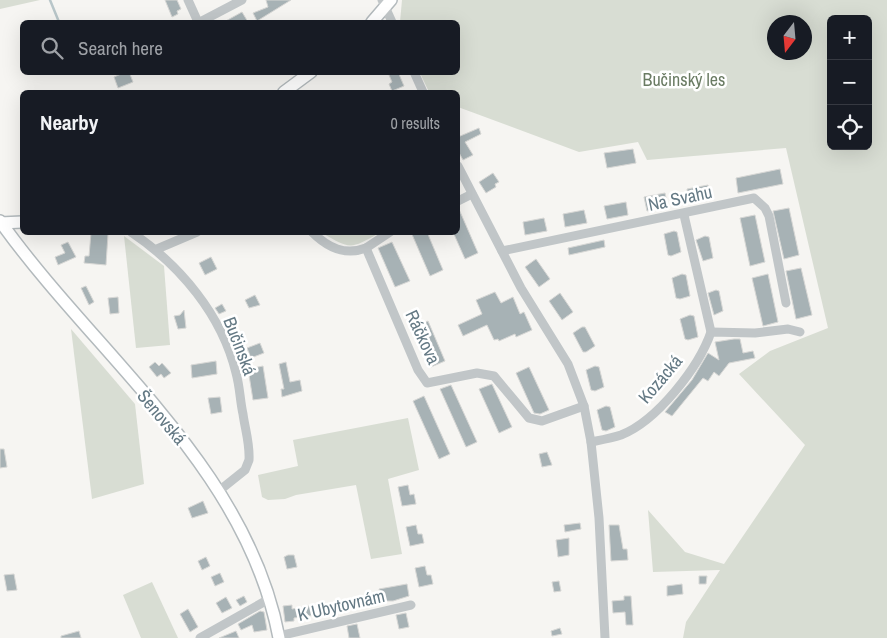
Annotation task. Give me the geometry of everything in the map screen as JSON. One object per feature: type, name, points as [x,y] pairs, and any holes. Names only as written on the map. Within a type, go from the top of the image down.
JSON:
[{"type":"main road","points":[[373,20],[386,3]]},
{"type":"main road","points":[[287,90],[307,75]]},
{"type":"main road","points":[[0,222],[20,222]]},
{"type":"main road","name":"Šenovská","points":[[0,222],[171,427],[220,490],[250,549],[269,599],[279,637]]},
{"type":"street","points":[[188,0],[198,20]]},
{"type":"street","points":[[203,20],[242,0]]},
{"type":"street","points":[[386,3],[391,20]]},
{"type":"street","points":[[415,75],[422,90]]},
{"type":"street","points":[[460,170],[521,288],[568,364],[584,406],[591,442],[600,518],[605,638]]},
{"type":"street","points":[[460,200],[472,194]]},
{"type":"street","name":"Na Svahu","points":[[502,252],[684,215],[754,198],[765,208],[769,216],[786,303]]},
{"type":"street","points":[[684,215],[712,332],[755,333],[788,329],[800,332]]},
{"type":"street","name":"Bučinská","points":[[136,235],[157,249],[184,277],[202,301],[223,337],[236,371],[249,460],[245,470],[220,490]]},
{"type":"street","points":[[157,249],[189,235]]},
{"type":"street","points":[[316,235],[329,246],[344,252],[357,252],[386,235]]},
{"type":"street","name":"Ráčkova","points":[[366,248],[418,370],[428,383],[477,373],[494,376],[529,418],[542,421],[584,406]]},
{"type":"street","name":"Kozácká","points":[[591,442],[622,435],[658,409],[699,357],[712,332]]},
{"type":"street","points":[[200,638],[269,599]]},
{"type":"street","name":"K Ubytovnám","points":[[279,637],[411,605]]},
{"type":"green space","points":[[0,0],[40,0],[0,9]]},
{"type":"green space","name":"Bučinský les","points":[[402,0],[887,0],[887,638],[683,638],[686,622],[720,570],[653,572],[648,510],[685,552],[724,564],[805,445],[739,374],[770,351],[828,328],[786,148],[647,160],[638,142],[579,152],[460,108],[460,90],[428,90],[421,75],[460,75],[460,20],[400,20]]},
{"type":"green space","points":[[326,235],[375,235],[356,245],[345,245]]},
{"type":"green space","points":[[124,236],[164,266],[170,345],[136,348]]},
{"type":"green space","points":[[71,329],[135,404],[144,484],[92,499]]},
{"type":"green space","points":[[408,418],[419,470],[388,479],[402,554],[371,559],[356,485],[296,495],[285,499],[268,500],[262,497],[258,475],[298,466],[293,440]]},
{"type":"green space","points":[[152,582],[178,638],[141,638],[123,595]]},
{"type":"building","points":[[165,0],[177,0],[181,9],[177,11],[178,14],[172,17]]},
{"type":"building","points":[[266,0],[291,0],[256,20],[253,13],[268,7]]},
{"type":"building","points":[[242,12],[247,20],[228,20]]},
{"type":"building","points":[[130,75],[133,82],[118,88],[114,77]]},
{"type":"building","points":[[389,75],[399,75],[404,86],[392,90],[389,84],[392,82]]},
{"type":"building","points":[[479,128],[481,134],[465,142],[473,155],[463,160],[460,155],[460,136]]},
{"type":"building","points":[[633,149],[636,163],[607,168],[604,153]]},
{"type":"building","points":[[780,169],[783,184],[738,193],[736,178]]},
{"type":"building","points":[[493,173],[499,182],[495,184],[496,187],[486,193],[479,182]]},
{"type":"building","points":[[708,185],[710,198],[689,202],[687,189]]},
{"type":"building","points":[[665,193],[668,207],[647,211],[644,197]]},
{"type":"building","points":[[626,202],[628,215],[607,219],[604,206]]},
{"type":"building","points":[[789,208],[799,255],[784,259],[773,211]]},
{"type":"building","points":[[584,210],[587,223],[565,227],[563,214]]},
{"type":"building","points":[[460,212],[478,253],[465,259],[454,235],[460,235]]},
{"type":"building","points":[[755,215],[765,262],[750,266],[740,218]]},
{"type":"building","points":[[544,218],[547,231],[525,235],[523,222]]},
{"type":"building","points":[[677,232],[681,252],[671,256],[668,255],[664,234]]},
{"type":"building","points":[[91,235],[108,235],[106,265],[84,263],[85,256],[89,256]]},
{"type":"building","points":[[412,235],[428,235],[443,270],[430,276]]},
{"type":"building","points":[[705,236],[709,237],[713,258],[703,261],[696,240]]},
{"type":"building","points":[[604,240],[605,247],[569,255],[568,248]]},
{"type":"building","points":[[68,242],[76,257],[58,265],[55,257],[65,253],[61,245]]},
{"type":"building","points":[[392,242],[410,281],[395,287],[378,248]]},
{"type":"building","points":[[211,257],[217,269],[205,275],[199,263]]},
{"type":"building","points":[[536,259],[550,279],[539,287],[525,267]]},
{"type":"building","points":[[801,268],[812,315],[796,319],[786,271]]},
{"type":"building","points":[[682,274],[686,275],[690,296],[680,299],[676,298],[672,278]]},
{"type":"building","points":[[768,274],[778,322],[763,326],[752,278]]},
{"type":"building","points":[[86,286],[94,302],[89,305],[81,288]]},
{"type":"building","points":[[716,290],[719,291],[723,311],[714,315],[708,293]]},
{"type":"building","points":[[495,292],[501,303],[513,297],[520,314],[524,312],[532,330],[516,337],[515,334],[499,341],[498,339],[494,340],[487,325],[463,336],[458,325],[482,314],[476,300]]},
{"type":"building","points":[[560,293],[573,312],[562,320],[549,301]]},
{"type":"building","points":[[255,295],[260,305],[249,308],[245,300]]},
{"type":"building","points":[[118,297],[119,313],[110,314],[108,298]]},
{"type":"building","points":[[222,304],[226,311],[219,314],[215,308]]},
{"type":"building","points":[[184,310],[186,328],[178,329],[174,316],[180,315]]},
{"type":"building","points":[[690,315],[694,316],[698,337],[688,340],[685,339],[680,319]]},
{"type":"building","points":[[428,321],[445,361],[431,367],[413,328]]},
{"type":"building","points":[[585,327],[595,346],[586,352],[583,352],[573,333]]},
{"type":"building","points":[[740,339],[743,353],[753,351],[755,358],[729,363],[719,376],[714,372],[708,381],[703,378],[672,416],[665,412],[692,380],[708,353],[719,360],[715,342]]},
{"type":"building","points":[[260,343],[264,353],[251,358],[247,348]]},
{"type":"building","points":[[216,361],[217,374],[192,378],[191,365]]},
{"type":"building","points":[[155,362],[159,366],[162,363],[171,373],[164,378],[161,374],[157,377],[149,367]]},
{"type":"building","points":[[286,362],[290,382],[300,380],[302,391],[282,397],[281,389],[284,389],[279,364]]},
{"type":"building","points":[[263,366],[268,398],[253,400],[248,369]]},
{"type":"building","points":[[595,366],[599,367],[604,387],[595,391],[591,390],[586,370]]},
{"type":"building","points":[[529,367],[549,410],[540,414],[534,413],[516,373]]},
{"type":"building","points":[[492,384],[512,427],[499,433],[479,389]]},
{"type":"building","points":[[451,385],[477,442],[466,447],[440,389]]},
{"type":"building","points":[[424,396],[450,454],[439,459],[413,401]]},
{"type":"building","points":[[220,397],[222,412],[211,414],[208,398]]},
{"type":"building","points":[[606,406],[610,407],[615,427],[606,431],[602,430],[597,410]]},
{"type":"building","points":[[0,449],[4,449],[7,467],[0,468]]},
{"type":"building","points":[[547,452],[552,465],[542,467],[539,454]]},
{"type":"building","points":[[408,485],[410,495],[414,494],[416,504],[402,506],[398,487]]},
{"type":"building","points":[[203,501],[208,513],[192,518],[188,508]]},
{"type":"building","points":[[580,523],[581,529],[565,532],[564,525]]},
{"type":"building","points":[[416,525],[418,534],[422,534],[424,543],[410,546],[406,527]]},
{"type":"building","points":[[609,525],[619,525],[623,549],[627,549],[628,560],[611,561]]},
{"type":"building","points":[[569,538],[569,555],[558,557],[556,540]]},
{"type":"building","points":[[294,555],[297,567],[287,569],[284,557]]},
{"type":"building","points":[[206,557],[210,566],[202,570],[198,561]]},
{"type":"building","points":[[425,566],[427,575],[431,575],[433,584],[419,587],[415,568]]},
{"type":"building","points":[[220,573],[224,582],[215,586],[211,577]]},
{"type":"building","points":[[14,574],[17,590],[7,591],[4,575]]},
{"type":"building","points":[[699,576],[707,576],[706,584],[699,584]]},
{"type":"building","points":[[559,581],[561,591],[554,592],[552,582]]},
{"type":"building","points":[[407,584],[409,596],[393,601],[382,601],[379,589]]},
{"type":"building","points":[[682,584],[683,594],[667,596],[667,586]]},
{"type":"building","points":[[244,596],[247,602],[240,606],[236,600]]},
{"type":"building","points":[[624,596],[631,596],[633,625],[626,625],[625,612],[613,613],[612,601],[624,600]]},
{"type":"building","points":[[226,597],[232,608],[222,613],[216,603]]},
{"type":"building","points":[[326,603],[327,606],[336,604],[338,612],[294,618],[294,621],[285,622],[283,606],[292,605],[292,609]]},
{"type":"building","points":[[188,609],[198,627],[190,632],[180,614]]},
{"type":"building","points":[[260,611],[264,612],[267,630],[254,632],[252,625],[241,630],[238,624]]},
{"type":"building","points":[[406,613],[409,627],[399,629],[396,615]]},
{"type":"building","points":[[357,624],[360,638],[349,638],[347,626]]},
{"type":"building","points":[[560,628],[562,634],[552,636],[551,631]]},
{"type":"building","points":[[79,631],[81,638],[61,638],[61,636]]},
{"type":"building","points":[[236,631],[239,638],[219,638]]},
{"type":"waterway","points":[[50,0],[58,20]]}]
